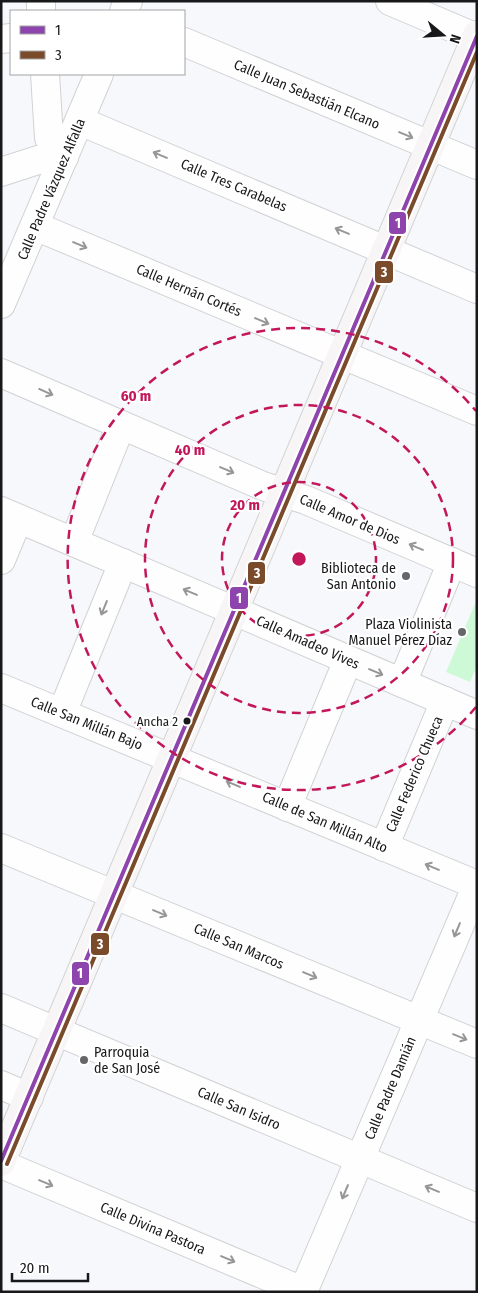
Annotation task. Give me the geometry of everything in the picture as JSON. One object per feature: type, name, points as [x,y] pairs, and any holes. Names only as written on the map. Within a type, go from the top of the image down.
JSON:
[{"type":"main road","points":[[1,1163],[476,37]]},
{"type":"street","points":[[390,1],[476,37]]},
{"type":"street","name":"Calle Juan Sebastián Elcano","points":[[185,42],[477,166]]},
{"type":"street","points":[[45,75],[49,138],[64,157]]},
{"type":"street","name":"Calle Padre Vázquez Alfalla","points":[[1,304],[99,75]]},
{"type":"street","name":"Calle Tres Carabelas","points":[[80,121],[477,289]]},
{"type":"street","points":[[1,172],[38,160],[64,157]]},
{"type":"street","name":"Calle Hernán Cortés","points":[[35,226],[477,411]]},
{"type":"street","name":"Calle Amor de Dios","points":[[1,373],[477,573]]},
{"type":"street","points":[[74,542],[121,425]]},
{"type":"street","points":[[1,560],[10,515]]},
{"type":"street","name":"Calle Amadeo Vives","points":[[10,515],[477,715]]},
{"type":"street","points":[[402,683],[452,562]]},
{"type":"street","points":[[62,713],[123,563]]},
{"type":"street","points":[[287,807],[348,660]]},
{"type":"street","name":"Calle San Millán Bajo","points":[[1,688],[172,759]]},
{"type":"street","name":"Calle Federico Chueca","points":[[384,847],[445,701]]},
{"type":"street","name":"Calle de San Millán Alto","points":[[172,759],[477,885]]},
{"type":"street","name":"Calle San Marcos","points":[[1,848],[477,1044]]},
{"type":"street","name":"Calle Padre Damián","points":[[304,1292],[477,885]]},
{"type":"street","name":"Calle San Isidro","points":[[1,1008],[477,1208]]},
{"type":"street","points":[[1,1085],[29,1097]]},
{"type":"street","name":"Calle Divina Pastora","points":[[1,1163],[304,1292]]},
{"type":"green space","points":[[475,604],[477,605],[477,666],[470,682],[446,672]]},
{"type":"transit line","name":"1","points":[[1,1161],[477,36]]},
{"type":"transit line","name":"3","points":[[7,1164],[477,52]]},
{"type":"place","name":"Biblioteca de San Antonio","points":[[406,576]]},
{"type":"place","name":"Plaza Violinista Manuel Pérez Díaz","points":[[462,632]]},
{"type":"place","name":"Ancha 2","points":[[187,721]]},
{"type":"place","name":"Parroquia de San José","points":[[84,1060]]}]
